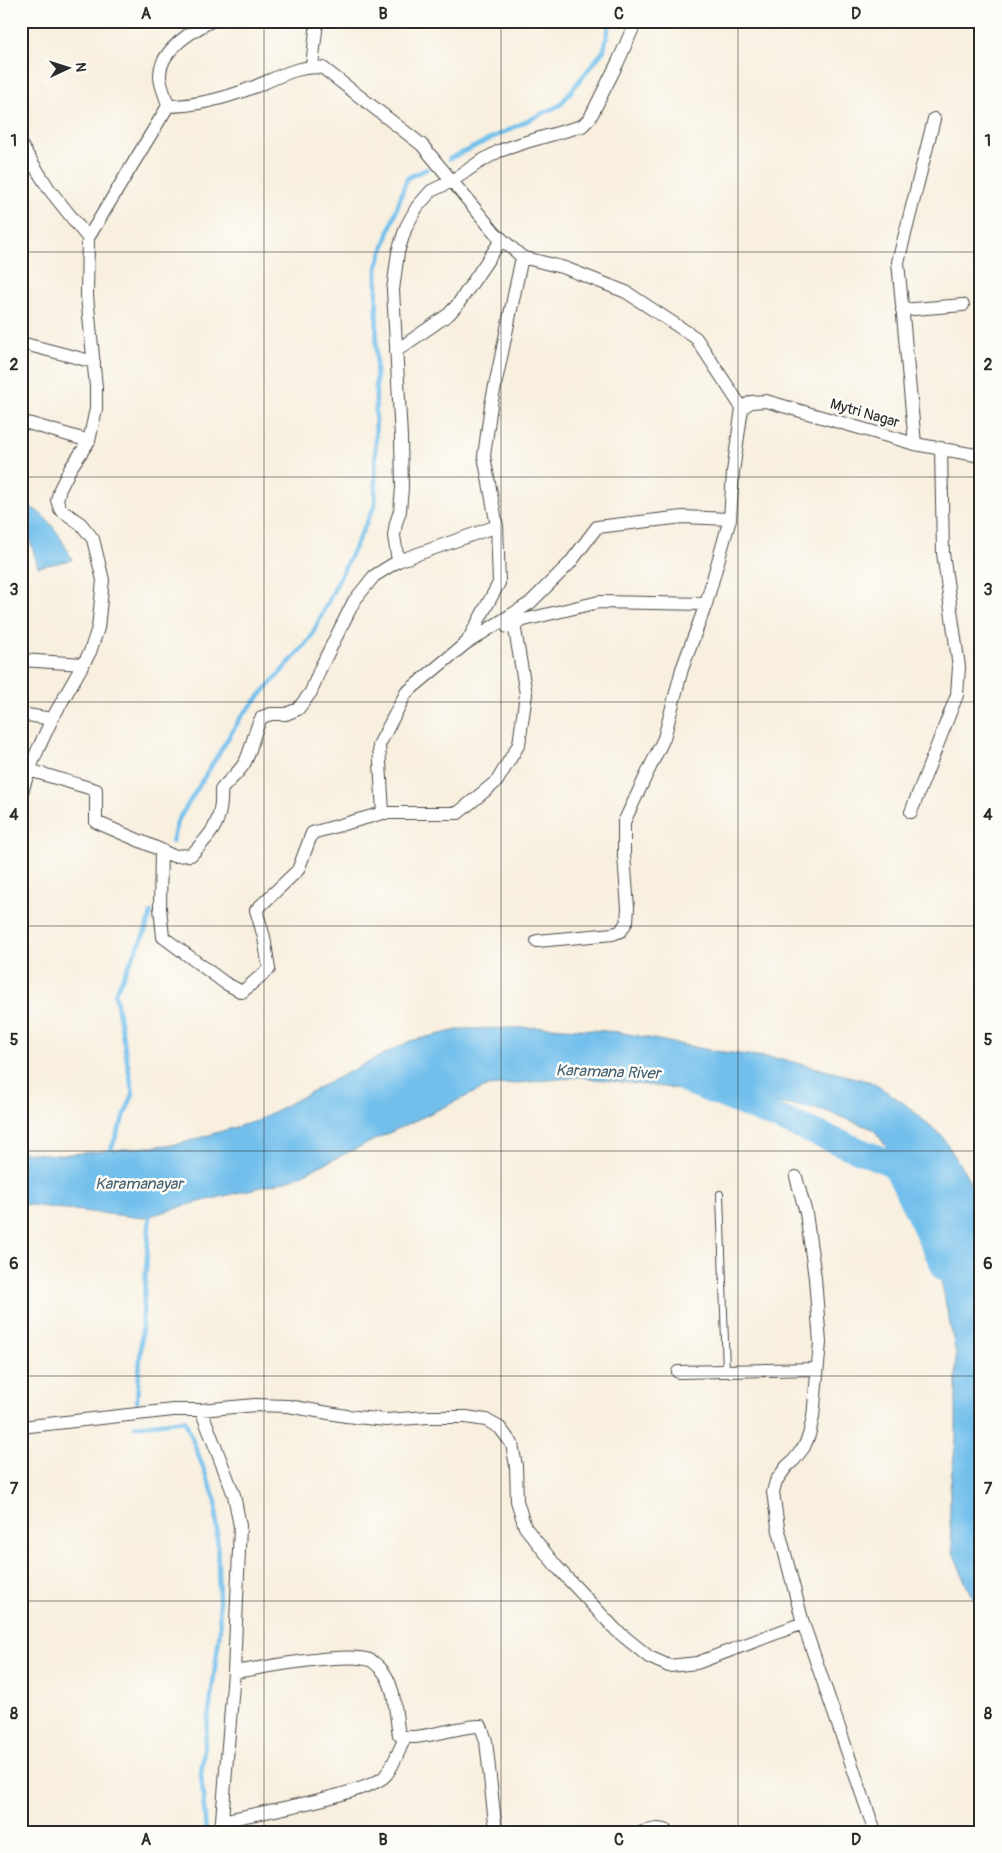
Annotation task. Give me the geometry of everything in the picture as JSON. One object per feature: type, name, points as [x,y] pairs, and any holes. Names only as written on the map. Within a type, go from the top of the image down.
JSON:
[{"type":"street","points":[[21,795],[29,770],[52,719],[90,652],[98,628],[103,580],[93,539],[81,524],[60,509],[57,500],[70,469],[89,441],[96,409],[94,362],[87,296],[88,238],[168,106],[160,74],[163,63],[172,48],[192,31],[211,21]]},
{"type":"street","points":[[312,66],[317,21]]},
{"type":"street","points":[[398,560],[394,536],[400,511],[402,471],[393,290],[398,252],[406,227],[417,207],[431,192],[452,181],[478,163],[499,151],[582,126],[590,118],[636,21]]},
{"type":"street","points":[[168,106],[189,106],[213,101],[253,88],[296,70],[312,66],[323,68],[422,145],[502,239],[522,257],[564,268],[626,292],[696,338],[742,408],[733,472],[730,519],[706,604],[682,669],[664,738],[624,822],[627,921],[621,931],[613,934],[537,941]]},
{"type":"street","points":[[915,444],[898,262],[934,119]]},
{"type":"street","points":[[21,145],[49,189],[88,238]]},
{"type":"street","points":[[396,351],[449,314],[458,304],[502,239]]},
{"type":"street","points":[[465,644],[500,583],[497,526],[484,456],[491,405],[522,257]]},
{"type":"street","points":[[902,310],[963,305]]},
{"type":"street","points":[[21,343],[94,362]]},
{"type":"street","name":"Mytri Nagar","points":[[742,408],[752,402],[766,401],[915,444],[981,456]]},
{"type":"street","points":[[21,421],[89,441]]},
{"type":"street","points":[[911,812],[957,695],[959,667],[943,553],[941,448]]},
{"type":"street","points":[[383,813],[379,745],[406,693],[465,644],[530,603],[570,563],[597,527],[683,517],[730,519]]},
{"type":"street","points":[[29,770],[96,790],[96,822],[173,856],[191,855],[202,844],[220,816],[221,790],[244,764],[252,746],[256,726],[262,717],[272,714],[286,714],[298,709],[311,692],[320,668],[354,601],[374,576],[398,560],[497,526]]},
{"type":"street","points":[[465,644],[524,620],[598,602],[706,604]]},
{"type":"street","points":[[161,850],[160,908],[163,938],[225,983],[242,992],[269,969],[264,937],[256,910],[298,870],[312,833],[383,813],[458,813],[497,781],[519,744],[526,694],[514,624]]},
{"type":"street","points":[[21,660],[83,664]]},
{"type":"street","points":[[21,714],[52,719]]},
{"type":"street","points":[[796,1177],[806,1213],[815,1278],[820,1343],[813,1417],[809,1435],[794,1460],[776,1481],[773,1492],[778,1527],[803,1623],[875,1832]]},
{"type":"street","points":[[678,1372],[817,1370]]},
{"type":"street","points":[[21,1427],[173,1410],[201,1410],[255,1405],[288,1406],[346,1416],[386,1420],[466,1417],[486,1420],[500,1428],[512,1444],[516,1466],[517,1501],[526,1528],[556,1566],[616,1630],[649,1657],[669,1666],[697,1663],[803,1623]]},
{"type":"street","points":[[201,1410],[234,1496],[240,1526],[234,1672],[221,1827],[342,1794],[377,1782],[386,1775],[405,1738]]},
{"type":"street","points":[[234,1672],[328,1659],[360,1658],[372,1661],[382,1669],[393,1699],[399,1735],[405,1738],[416,1737],[468,1726],[481,1726],[486,1741],[496,1832]]},
{"type":"street","points":[[642,1832],[657,1829],[665,1830],[666,1832]]},
{"type":"lane","points":[[720,1194],[726,1371]]},
{"type":"water","points":[[29,506],[50,523],[72,560],[38,567],[26,527]]},
{"type":"water","name":"Karamanayar","points":[[550,1027],[618,1032],[714,1051],[782,1059],[871,1082],[904,1103],[942,1136],[967,1176],[981,1215],[981,1612],[968,1589],[953,1552],[950,1524],[950,1489],[956,1440],[956,1354],[935,1251],[913,1181],[873,1129],[823,1110],[689,1090],[579,1077],[488,1086],[290,1180],[187,1205],[143,1218],[21,1204],[21,1152],[60,1155],[179,1144],[256,1121],[410,1041],[462,1029]]},
{"type":"waterway","points":[[449,159],[560,105],[604,50],[610,21]]},
{"type":"waterway","points":[[172,842],[177,822],[241,717],[310,639],[375,505],[377,267],[407,178],[427,169]]},
{"type":"waterway","points":[[109,1154],[133,1094],[115,993],[145,932],[151,913]]},
{"type":"waterway","name":"Karamana River","points":[[687,1081],[895,1165],[946,1270]]},
{"type":"waterway","points":[[137,1402],[150,1211]]},
{"type":"waterway","points":[[135,1426],[185,1420],[216,1501],[220,1630],[201,1773],[206,1832]]}]
